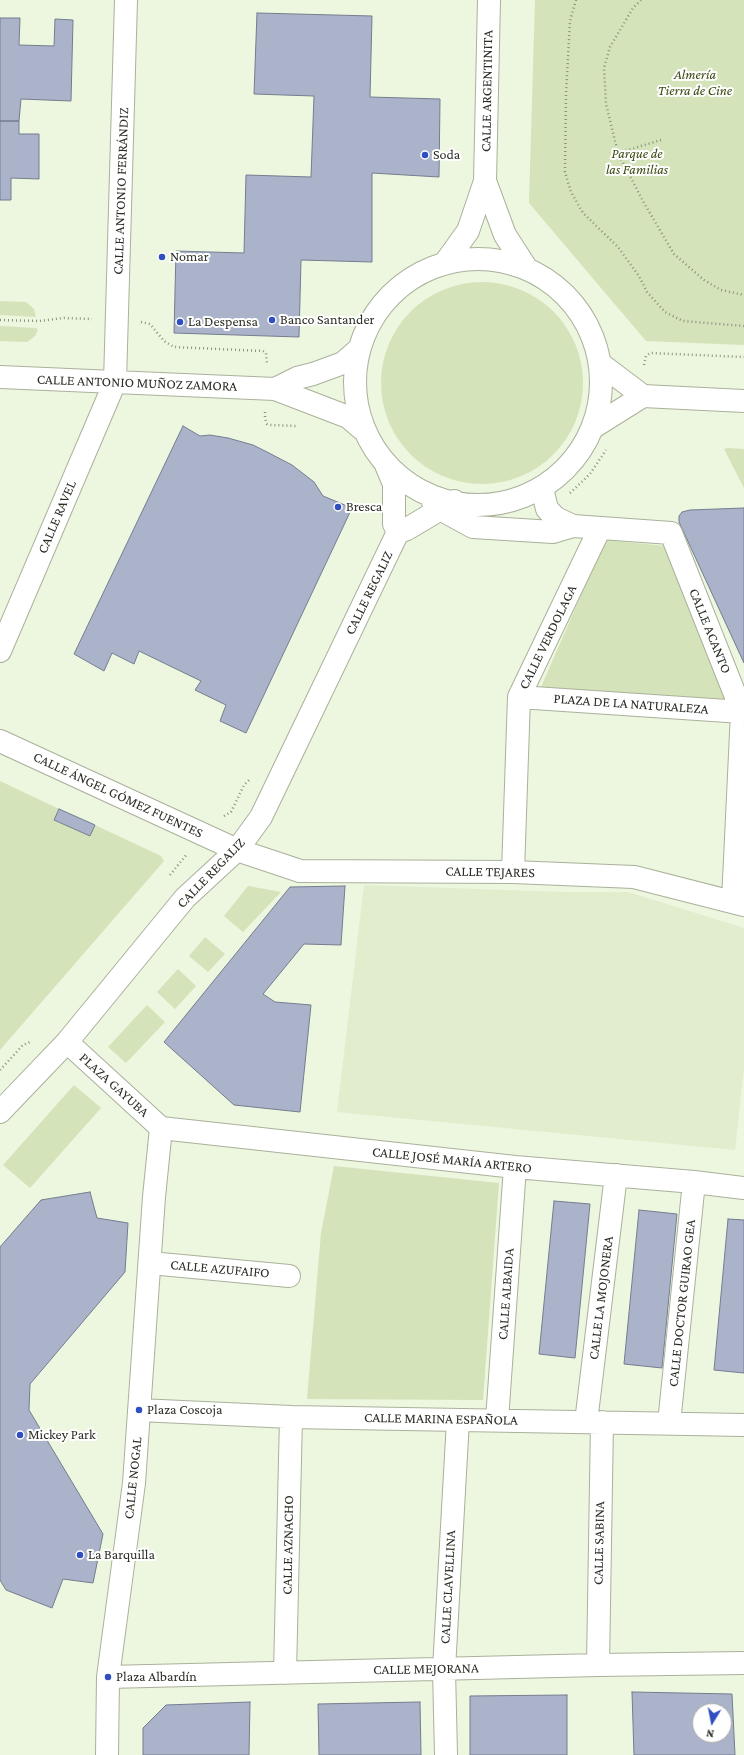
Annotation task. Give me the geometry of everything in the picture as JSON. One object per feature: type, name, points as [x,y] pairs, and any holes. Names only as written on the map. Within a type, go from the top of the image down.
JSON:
[{"type":"street","name":"CALLE ANTONIO FERRÁNDIZ","points":[[115,382],[126,0]]},
{"type":"street","name":"CALLE ARGENTINITA","points":[[445,263],[468,231],[484,181],[489,0]]},
{"type":"street","name":"CALLE ARGENTINITA","points":[[484,181],[505,235],[525,266]]},
{"type":"street","points":[[386,465],[441,502],[470,506],[506,503],[542,488],[553,481],[584,447],[602,397],[601,356],[588,322],[564,291],[525,266],[490,258],[458,259],[426,268],[390,294],[362,338],[354,387],[362,429],[386,465],[394,484],[394,524],[398,532],[407,530],[424,518],[441,502]]},
{"type":"street","name":"CALLE ANTONIO MUÑOZ ZAMORA","points":[[275,389],[297,378],[313,374],[343,362],[359,349]]},
{"type":"street","points":[[602,365],[644,396],[744,401]]},
{"type":"street","name":"CALLE ANTONIO MUÑOZ ZAMORA","points":[[0,377],[275,389],[348,417],[362,429]]},
{"type":"street","name":"CALLE RAVEL","points":[[0,651],[115,382]]},
{"type":"street","points":[[592,428],[644,396]]},
{"type":"street","name":"CALLE ACANTO","points":[[542,488],[547,509],[556,518],[573,526]]},
{"type":"street","name":"CALLE ACANTO","points":[[441,502],[473,527],[553,532],[573,526],[671,533],[742,712],[738,903]]},
{"type":"street","name":"CALLE VERDOLAGA","points":[[513,872],[519,697],[600,528]]},
{"type":"street","name":"CALLE REGALIZ","points":[[0,1112],[67,1042],[185,898],[237,850],[261,817],[398,532]]},
{"type":"street","name":"PLAZA DE LA NATURALEZA","points":[[519,697],[742,712]]},
{"type":"street","name":"CALLE ÁNGEL GÓMEZ FUENTES","points":[[0,741],[237,850]]},
{"type":"street","name":"CALLE TEJARES","points":[[237,850],[300,871],[513,872],[634,878],[738,903]]},
{"type":"street","name":"PLAZA GAYUBA","points":[[67,1042],[161,1128]]},
{"type":"street","name":"CALLE JOSÉ MARÍA ARTERO","points":[[161,1128],[515,1167],[694,1182],[744,1188]]},
{"type":"street","name":"CALLE NOGAL","points":[[107,1755],[108,1677],[134,1483],[154,1197],[161,1128]]},
{"type":"street","name":"CALLE ALBAIDA","points":[[497,1420],[515,1167]]},
{"type":"street","name":"CALLE LA MOJONERA","points":[[594,1422],[616,1175]]},
{"type":"street","name":"CALLE DOCTOR GUIRAO GEA","points":[[669,1423],[694,1182]]},
{"type":"street","name":"CALLE AZUFAIFO","points":[[150,1263],[289,1276]]},
{"type":"street","name":"CALLE MARINA ESPAÑOLA","points":[[139,1410],[291,1417],[744,1425]]},
{"type":"street","name":"CALLE AZNACHO","points":[[286,1672],[291,1417]]},
{"type":"street","name":"CALLE CLAVELLINA","points":[[446,1755],[444,1669],[458,1420]]},
{"type":"street","name":"CALLE SABINA","points":[[594,1422],[598,1665]]},
{"type":"street","name":"CALLE MEJORANA","points":[[108,1677],[598,1665],[744,1663]]},
{"type":"path","points":[[576,0],[570,21],[566,94],[565,172],[571,192],[583,213],[618,247],[639,276],[647,292],[665,312],[684,321],[744,326]]},
{"type":"path","points":[[641,0],[633,8],[610,46],[604,68],[606,104],[618,153],[644,203],[674,254],[704,280],[721,290],[744,295]]},
{"type":"path","points":[[618,153],[661,140]]},
{"type":"path","points":[[0,320],[40,321],[64,318],[93,319]]},
{"type":"path","points":[[137,322],[150,324],[164,341],[174,347],[263,351],[266,353],[268,359]]},
{"type":"path","points":[[644,368],[646,356],[650,353],[744,357]]},
{"type":"path","points":[[265,419],[266,424],[269,425],[298,426]]},
{"type":"path","points":[[567,495],[590,474],[611,444]]},
{"type":"path","points":[[231,812],[241,792]]},
{"type":"path","points":[[173,872],[191,851]]},
{"type":"path","points":[[0,1070],[15,1054]]},
{"type":"shaded area","points":[[364,885],[563,892],[628,892],[744,928],[744,1068],[735,1150],[337,1112]]},
{"type":"green space","name":"Parque de las Familias","points":[[535,0],[744,0],[744,345],[646,341],[529,203]]},
{"type":"green space","points":[[472,282],[492,282],[521,289],[554,311],[576,344],[583,373],[583,393],[576,422],[554,455],[521,477],[492,484],[472,484],[443,477],[410,455],[388,422],[381,393],[381,373],[388,344],[410,311],[443,289]]},
{"type":"green space","points":[[0,301],[26,302],[34,309],[36,317],[0,315]]},
{"type":"green space","points":[[0,326],[36,328],[38,330],[35,336],[27,342],[0,341]]},
{"type":"green space","points":[[724,449],[744,449],[744,488]]},
{"type":"green space","points":[[605,540],[666,546],[730,700],[541,687]]},
{"type":"green space","points":[[0,781],[59,809],[54,820],[90,836],[95,825],[161,856],[164,861],[0,1050]]},
{"type":"green space","points":[[248,886],[281,892],[243,932],[224,916]]},
{"type":"green space","points":[[205,937],[225,954],[208,972],[189,956]]},
{"type":"green space","points":[[178,969],[196,986],[175,1009],[157,992]]},
{"type":"green space","points":[[147,1005],[165,1022],[126,1063],[108,1047]]},
{"type":"green space","points":[[74,1085],[101,1108],[30,1188],[3,1165]]},
{"type":"green space","points":[[334,1166],[499,1183],[483,1400],[307,1399],[321,1233]]},
{"type":"building","points":[[257,13],[372,16],[370,97],[440,99],[439,177],[372,173],[372,262],[301,260],[299,337],[174,333],[176,251],[244,253],[246,175],[311,177],[314,96],[254,94]]},
{"type":"building","points":[[0,18],[20,18],[19,45],[54,46],[55,19],[73,20],[71,101],[21,99],[19,121],[0,121]]},
{"type":"building","points":[[0,121],[19,121],[19,134],[39,134],[39,179],[11,178],[11,200],[0,200]]},
{"type":"building","points":[[183,426],[200,436],[210,435],[228,438],[253,445],[292,465],[314,482],[323,496],[352,508],[246,733],[220,721],[226,705],[195,690],[201,681],[139,651],[134,664],[112,653],[104,671],[74,654]]},
{"type":"building","points":[[744,508],[744,663],[679,522],[679,516],[682,512],[690,510]]},
{"type":"building","points":[[59,809],[95,825],[90,836],[54,820]]},
{"type":"building","points":[[345,886],[341,945],[304,944],[263,994],[275,1002],[311,1005],[300,1112],[234,1105],[164,1042],[290,887]]},
{"type":"building","points":[[90,1192],[97,1218],[128,1223],[125,1272],[30,1384],[29,1410],[103,1534],[93,1583],[63,1579],[52,1608],[6,1590],[0,1580],[0,1247],[41,1200]]},
{"type":"building","points":[[554,1201],[590,1204],[575,1358],[539,1354]]},
{"type":"building","points":[[639,1210],[677,1214],[662,1368],[624,1364]]},
{"type":"building","points":[[728,1219],[744,1220],[744,1373],[714,1370]]},
{"type":"building","points":[[632,1692],[732,1694],[735,1755],[634,1755]]},
{"type":"building","points":[[567,1695],[567,1755],[470,1755],[470,1696]]},
{"type":"building","points":[[250,1702],[249,1755],[143,1755],[143,1728],[166,1705]]},
{"type":"building","points":[[420,1702],[421,1755],[319,1755],[318,1704]]},
{"type":"place","name":"Soda","points":[[425,155]]},
{"type":"place","name":"Nomar","points":[[162,257]]},
{"type":"place","name":"Banco Santander","points":[[272,320]]},
{"type":"place","name":"La Despensa","points":[[180,322]]},
{"type":"place","name":"Bresca","points":[[338,507]]},
{"type":"place","name":"Plaza Coscoja","points":[[139,1410]]},
{"type":"place","name":"Mickey Park","points":[[20,1435]]},
{"type":"place","name":"La Barquilla","points":[[80,1555]]},
{"type":"place","name":"Plaza Albardín","points":[[108,1677]]},
{"type":"park label","name":"Almería Tierra de Cine","points":[[695,84]]}]
